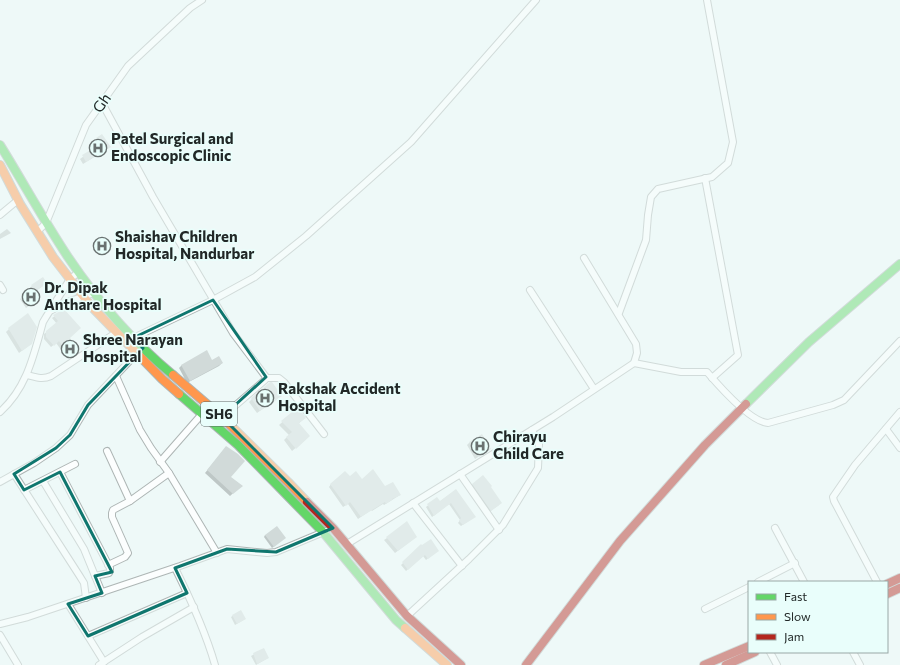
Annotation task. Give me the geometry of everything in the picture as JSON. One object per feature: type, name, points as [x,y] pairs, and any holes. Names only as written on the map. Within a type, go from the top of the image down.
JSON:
[{"type":"main road","name":"SH6","points":[[0,145],[61,247],[130,340],[137,354],[162,379],[238,445],[323,532],[396,620],[447,665]]},
{"type":"main road","name":"SH6","points":[[1,168],[18,200],[53,257],[85,297],[117,332],[143,348],[165,369],[222,417],[333,528],[407,616],[461,665]]},
{"type":"main road","points":[[526,665],[620,541],[705,445],[809,342],[900,264]]},
{"type":"main road","points":[[888,584],[900,578]]},
{"type":"main road","points":[[888,594],[900,588]]},
{"type":"main road","points":[[704,665],[748,646]]},
{"type":"main road","points":[[726,665],[753,653]]},
{"type":"street","name":"Gh","points":[[37,232],[46,222],[86,125],[128,66],[190,8],[202,0]]},
{"type":"street","points":[[130,340],[213,300],[254,277],[306,236],[410,142],[536,0]]},
{"type":"street","points":[[619,313],[646,240],[651,197],[658,189],[712,177],[728,163],[733,142],[708,0]]},
{"type":"street","points":[[102,103],[153,198],[213,300],[233,333],[266,378]]},
{"type":"street","points":[[705,178],[738,355],[712,378]]},
{"type":"street","points":[[0,215],[18,200]]},
{"type":"street","points":[[347,544],[532,430],[634,363],[637,353],[636,344],[619,313],[584,258]]},
{"type":"street","points":[[0,412],[15,397],[27,374],[43,322],[70,279],[79,272]]},
{"type":"street","points":[[530,290],[594,389]]},
{"type":"street","points":[[49,312],[55,307],[94,293]]},
{"type":"street","points":[[27,374],[39,378],[51,376],[117,332]]},
{"type":"street","points":[[634,363],[681,372],[707,372],[742,409],[763,423],[768,423],[839,403],[848,397],[900,341]]},
{"type":"street","points":[[1,478],[14,474],[56,448],[70,435],[88,405],[143,348]]},
{"type":"street","points":[[116,376],[140,430],[160,462],[169,473],[216,553]]},
{"type":"street","points":[[222,417],[266,378],[279,378],[284,382],[324,434]]},
{"type":"street","points":[[876,581],[833,497],[855,465],[900,412]]},
{"type":"street","points":[[160,462],[202,414]]},
{"type":"street","points":[[886,429],[900,448]]},
{"type":"street","points":[[407,616],[462,566],[503,525],[538,468],[539,444],[532,430]]},
{"type":"street","points":[[106,451],[130,501]]},
{"type":"street","points":[[24,490],[75,464]]},
{"type":"street","points":[[60,472],[108,565],[110,571],[109,573],[95,576]]},
{"type":"street","points":[[108,565],[125,557],[128,553],[112,513],[113,510],[130,501],[169,473]]},
{"type":"street","points":[[14,474],[84,583],[86,598]]},
{"type":"street","points":[[460,474],[499,530]]},
{"type":"street","points":[[43,481],[80,541],[102,592]]},
{"type":"street","points":[[414,503],[462,566]]},
{"type":"street","points":[[0,624],[68,604],[227,549],[267,553],[276,552],[333,528]]},
{"type":"street","points":[[775,528],[803,581]]},
{"type":"street","points":[[760,581],[794,563]]},
{"type":"street","points":[[175,568],[207,638],[215,665]]},
{"type":"street","points":[[705,609],[748,588]]},
{"type":"street","points":[[88,636],[187,593]]},
{"type":"street","points":[[68,604],[88,636],[101,664],[142,637],[194,607]]},
{"type":"street","points":[[0,635],[18,665]]},
{"type":"street","points":[[771,653],[777,665]]},
{"type":"street","points":[[854,653],[860,665]]},
{"type":"highlighted area","points":[[213,300],[266,377],[222,417],[333,528],[276,552],[227,549],[175,568],[187,593],[88,636],[68,604],[102,593],[95,576],[112,572],[60,472],[24,490],[14,474],[56,448],[70,435],[88,405],[143,348],[133,338]]},
{"type":"building","points":[[102,134],[111,147],[86,162],[82,155],[94,148],[92,145],[96,143],[96,138]]},
{"type":"building","points":[[105,238],[110,247],[100,253],[95,244]]},
{"type":"building","points":[[43,277],[47,283],[36,291],[31,285]]},
{"type":"building","points":[[32,287],[40,298],[30,306],[22,295]]},
{"type":"building","points":[[64,309],[81,328],[70,338],[80,351],[71,357],[59,341],[54,346],[46,337],[46,331],[58,321],[53,315]]},
{"type":"building","points":[[28,313],[37,327],[32,344],[22,351],[8,328]]},
{"type":"building","points":[[207,350],[212,360],[219,356],[223,363],[190,381],[181,365]]},
{"type":"building","points":[[270,382],[272,382],[282,396],[260,411],[251,398]]},
{"type":"building","points":[[298,407],[306,418],[299,423],[310,436],[296,449],[286,437],[292,432],[281,421]]},
{"type":"building","points":[[482,434],[491,449],[479,457],[469,442]]},
{"type":"building","points":[[226,446],[245,461],[231,477],[243,486],[233,494],[207,470]]},
{"type":"building","points":[[373,469],[385,486],[393,482],[401,495],[392,499],[386,504],[385,502],[361,517],[350,502],[346,506],[330,484],[345,471],[350,476],[356,471],[362,479]]},
{"type":"building","points":[[483,475],[492,486],[491,487],[502,503],[491,511],[472,484]]},
{"type":"building","points":[[456,489],[476,517],[463,525],[459,521],[461,518],[451,503],[434,516],[427,504],[437,497],[440,501]]},
{"type":"building","points":[[407,521],[417,537],[398,551],[386,537]]},
{"type":"building","points":[[277,526],[286,538],[274,547],[265,535]]},
{"type":"building","points":[[431,539],[439,551],[428,559],[425,555],[408,570],[402,562],[421,544],[422,545]]},
{"type":"building","points":[[241,610],[246,619],[237,624],[232,615]]},
{"type":"building","points":[[264,648],[269,658],[257,664],[253,653]]},
{"type":"traffic: fast","points":[[0,145],[59,243],[103,305],[144,349],[173,375]]},
{"type":"traffic: fast","points":[[746,404],[809,342],[900,264]]},
{"type":"traffic: fast","points":[[179,394],[238,445],[323,532],[396,620],[405,628]]},
{"type":"traffic: slow","points":[[0,165],[20,204],[53,257],[90,305],[162,379],[179,394]]},
{"type":"traffic: slow","points":[[173,375],[222,417],[307,502]]},
{"type":"traffic: slow","points":[[405,628],[447,665]]},
{"type":"traffic: jam","points":[[526,665],[620,541],[705,445],[746,404]]},
{"type":"traffic: jam","points":[[307,502],[333,528],[407,616],[461,665]]},
{"type":"traffic: jam","points":[[888,584],[900,578]]},
{"type":"traffic: jam","points":[[888,594],[900,588]]},
{"type":"traffic: jam","points":[[704,665],[748,646]]},
{"type":"traffic: jam","points":[[726,665],[753,653]]},
{"type":"place","name":"Patel Surgical and Endoscopic Clinic","points":[[98,148]]},
{"type":"place","name":"Shaishav Children Hospital, Nandurbar","points":[[102,246]]},
{"type":"place","name":"Dr. Dipak Anthare Hospital","points":[[31,297]]},
{"type":"place","name":"Shree Narayan Hospital","points":[[70,349]]},
{"type":"place","name":"Rakshak Accident Hospital","points":[[265,398]]},
{"type":"place","name":"Chirayu Child Care","points":[[480,446]]}]
